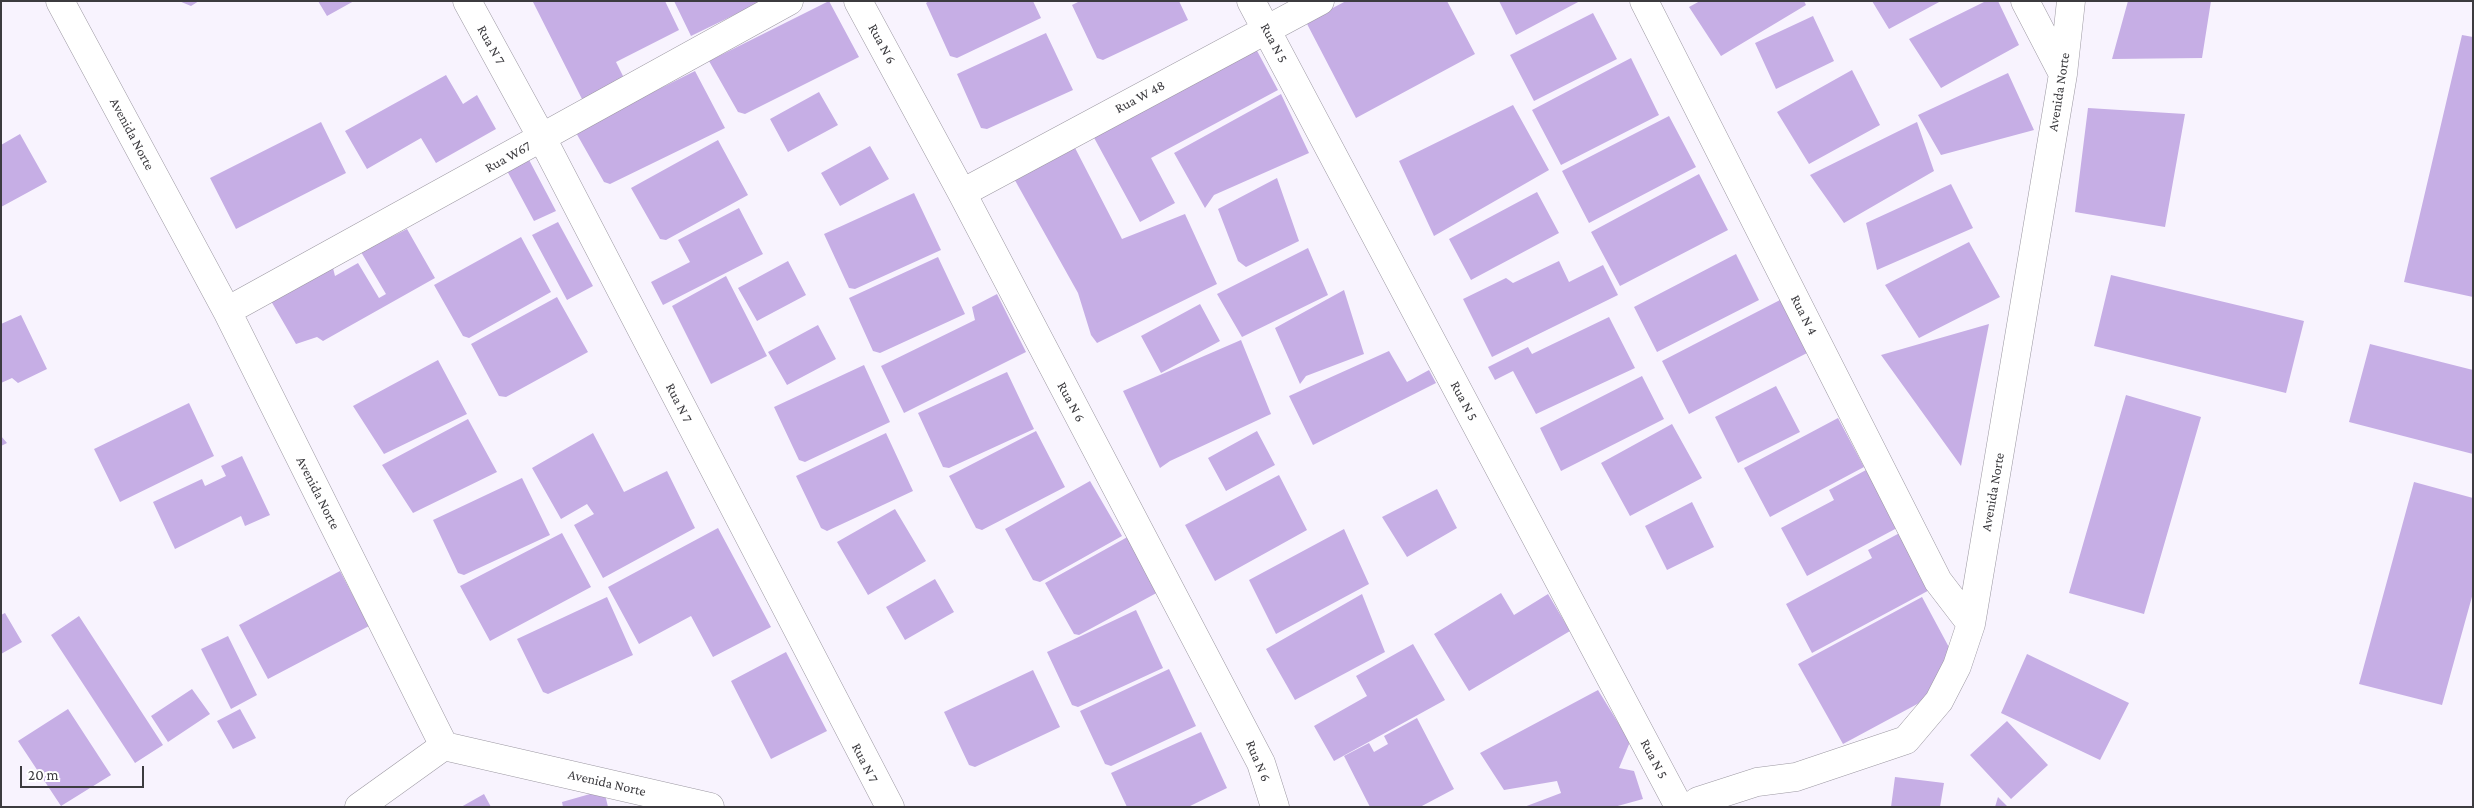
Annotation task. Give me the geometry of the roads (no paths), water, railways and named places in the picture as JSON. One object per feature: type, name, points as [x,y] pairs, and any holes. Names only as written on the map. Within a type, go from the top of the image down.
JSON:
[{"type":"street","name":"Avenida Norte","points":[[60,1],[227,311],[444,746],[710,807]]},
{"type":"street","name":"Rua N 7","points":[[467,1],[542,138],[890,807]]},
{"type":"street","name":"Rua W67","points":[[227,311],[789,1]]},
{"type":"street","name":"Rua N 6","points":[[858,1],[962,193],[1261,763],[1275,807]]},
{"type":"street","name":"Rua N 5","points":[[1252,1],[1683,804]]},
{"type":"street","name":"Rua W 48","points":[[962,193],[1320,1]]},
{"type":"street","name":"Rua N 4","points":[[1644,1],[1938,580],[1971,624]]},
{"type":"street","points":[[2025,1],[2063,74]]},
{"type":"street","name":"Avenida Norte","points":[[1683,804],[1757,782],[1796,778],[1906,740],[1939,701],[1957,666],[1971,624],[2063,74],[2071,1]]},
{"type":"street","points":[[360,807],[444,746]]}]
